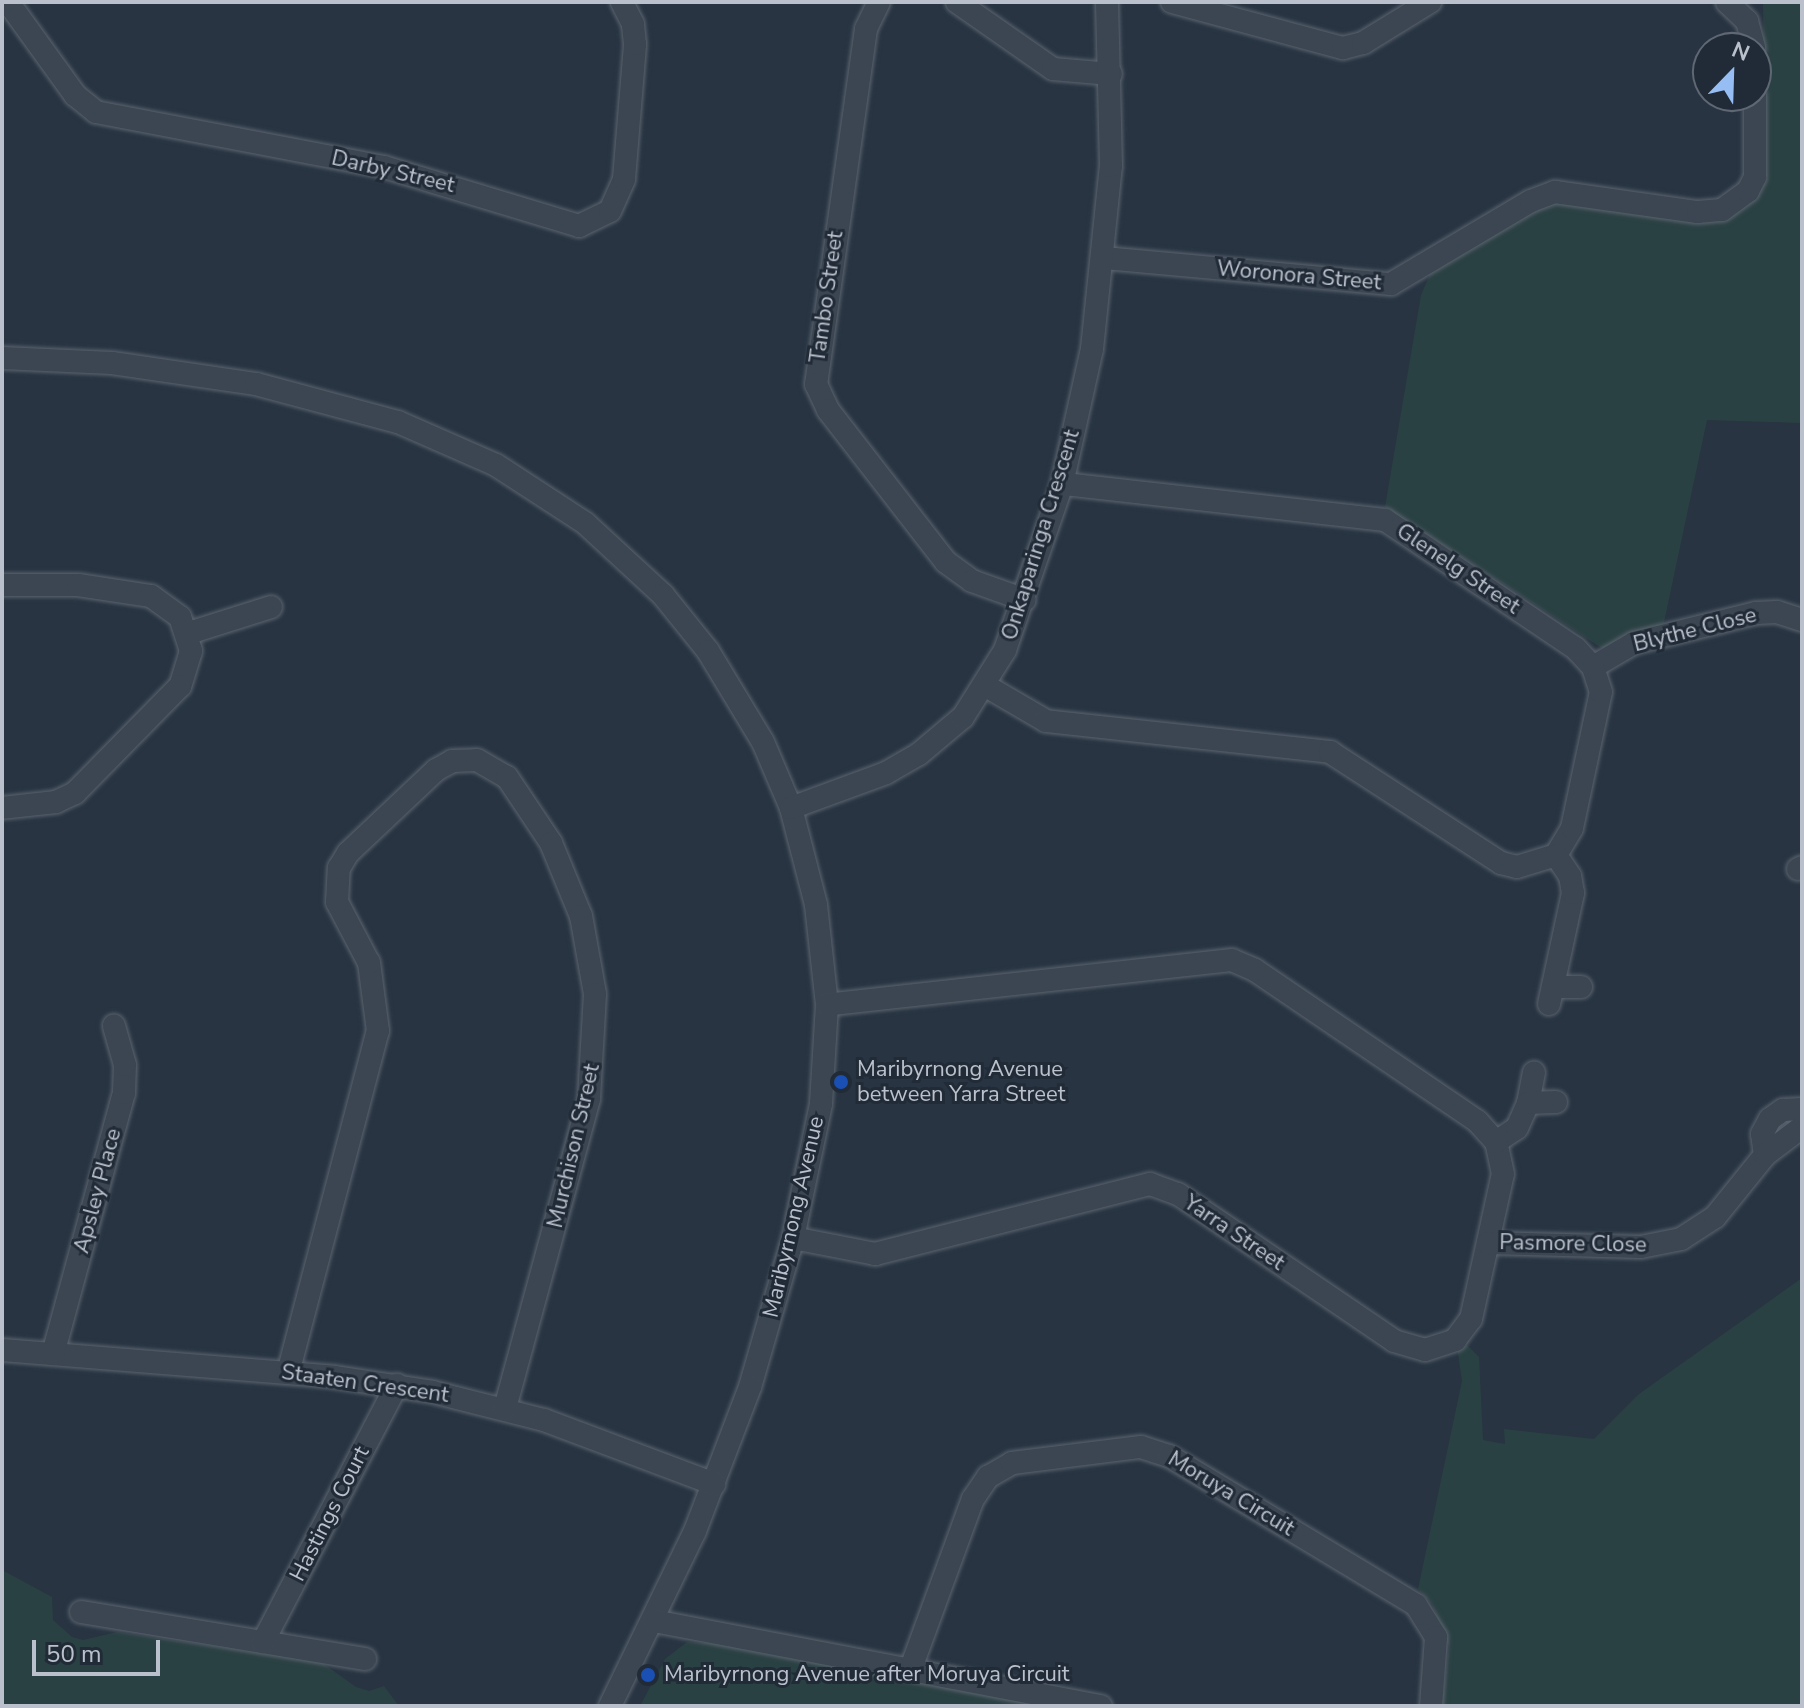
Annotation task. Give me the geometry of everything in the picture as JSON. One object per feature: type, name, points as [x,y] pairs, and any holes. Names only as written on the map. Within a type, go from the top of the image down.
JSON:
[{"type":"street","name":"Darby Street","points":[[8,2],[75,95],[96,112],[384,167],[579,226],[610,211],[624,179],[635,44],[633,24],[622,2]]},
{"type":"street","name":"Tambo Street","points":[[879,2],[866,29],[816,384],[828,410],[946,562],[972,581],[1025,600]]},
{"type":"street","points":[[957,2],[1053,69],[1111,74]]},
{"type":"street","name":"Onkaparinga Crescent","points":[[791,808],[886,773],[919,754],[956,724],[986,686],[1025,600],[1062,484],[1089,364],[1104,258],[1111,74],[1107,2]]},
{"type":"street","points":[[1172,2],[1343,48],[1363,43],[1430,2]]},
{"type":"street","points":[[1727,2],[1747,21],[1750,32]]},
{"type":"street","name":"Woronora Street","points":[[1104,258],[1391,284],[1531,201],[1555,192],[1698,212],[1722,210],[1742,197],[1755,177],[1755,112]]},
{"type":"street","name":"Maribyrnong Avenue","points":[[2,358],[112,363],[268,387],[431,434],[516,476],[613,545],[686,622],[747,711],[791,808],[816,905],[827,1005],[821,1104],[793,1238],[762,1350],[714,1484],[654,1621],[610,1706]]},
{"type":"street","name":"Glenelg Street","points":[[1062,484],[1385,520],[1575,648],[1593,667]]},
{"type":"street","points":[[2,585],[78,585],[143,593],[168,604],[189,633],[191,660],[180,686],[83,786],[56,802],[2,808]]},
{"type":"street","points":[[189,633],[271,607]]},
{"type":"street","name":"Blythe Close","points":[[1593,667],[1634,643],[1756,613],[1777,612],[1802,620]]},
{"type":"street","points":[[986,686],[1055,723],[1330,752],[1501,863],[1525,867],[1556,855],[1572,828],[1600,711],[1601,692],[1593,667]]},
{"type":"street","name":"Murchison Street","points":[[288,1373],[378,1031],[369,963],[337,902],[339,868],[348,853],[436,770],[452,761],[477,760],[507,777],[551,843],[581,916],[595,994],[589,1099],[505,1409]]},
{"type":"street","points":[[1556,855],[1570,876],[1573,893],[1551,996],[1581,987]]},
{"type":"street","points":[[827,1005],[1232,960],[1255,970],[1477,1121],[1496,1142],[1517,1128],[1528,1103],[1534,1073]]},
{"type":"street","name":"Apsley Place","points":[[53,1354],[124,1093],[125,1065],[114,1026]]},
{"type":"street","points":[[1528,1103],[1556,1102]]},
{"type":"street","name":"Pasmore Close","points":[[1765,1155],[1762,1134],[1770,1119],[1783,1110],[1802,1109]]},
{"type":"street","name":"Pasmore Close","points":[[1488,1243],[1668,1244],[1715,1217],[1765,1155],[1802,1127]]},
{"type":"street","name":"Yarra Street","points":[[793,1238],[875,1254],[1130,1186],[1160,1186],[1394,1341],[1425,1350],[1448,1344],[1466,1327],[1503,1174],[1496,1142]]},
{"type":"street","name":"Staaten Crescent","points":[[2,1350],[397,1385],[505,1409],[714,1484]]},
{"type":"street","name":"Hastings Court","points":[[263,1642],[397,1385]]},
{"type":"street","name":"Moruya Circuit","points":[[911,1668],[973,1499],[988,1477],[1021,1461],[1141,1447],[1169,1456],[1416,1605],[1436,1637],[1431,1706]]},
{"type":"street","points":[[81,1612],[365,1659]]},
{"type":"street","points":[[654,1621],[1101,1706]]},
{"type":"green space","points":[[1763,2],[1802,2],[1802,423],[1707,420],[1663,627],[1603,649],[1385,507],[1421,295],[1430,274],[1557,197],[1707,219],[1765,176],[1764,112],[1772,112],[1772,32],[1763,32]]},
{"type":"green space","points":[[1802,1278],[1802,1706],[1442,1706],[1449,1646],[1432,1604],[1418,1589],[1462,1381],[1457,1347],[1468,1346],[1479,1357],[1483,1440],[1505,1444],[1504,1429],[1594,1439],[1639,1394]]},
{"type":"green space","points":[[2,1570],[52,1597],[53,1620],[72,1637],[83,1640],[117,1632],[321,1662],[356,1687],[369,1691],[384,1686],[399,1706],[2,1706]]},
{"type":"green space","points":[[687,1642],[723,1644],[1077,1706],[640,1706],[665,1659]]},
{"type":"place","name":"Maribyrnong Avenue between Yarra Street","points":[[841,1082]]},
{"type":"place","name":"Maribyrnong Avenue after Moruya Circuit","points":[[648,1675]]}]
